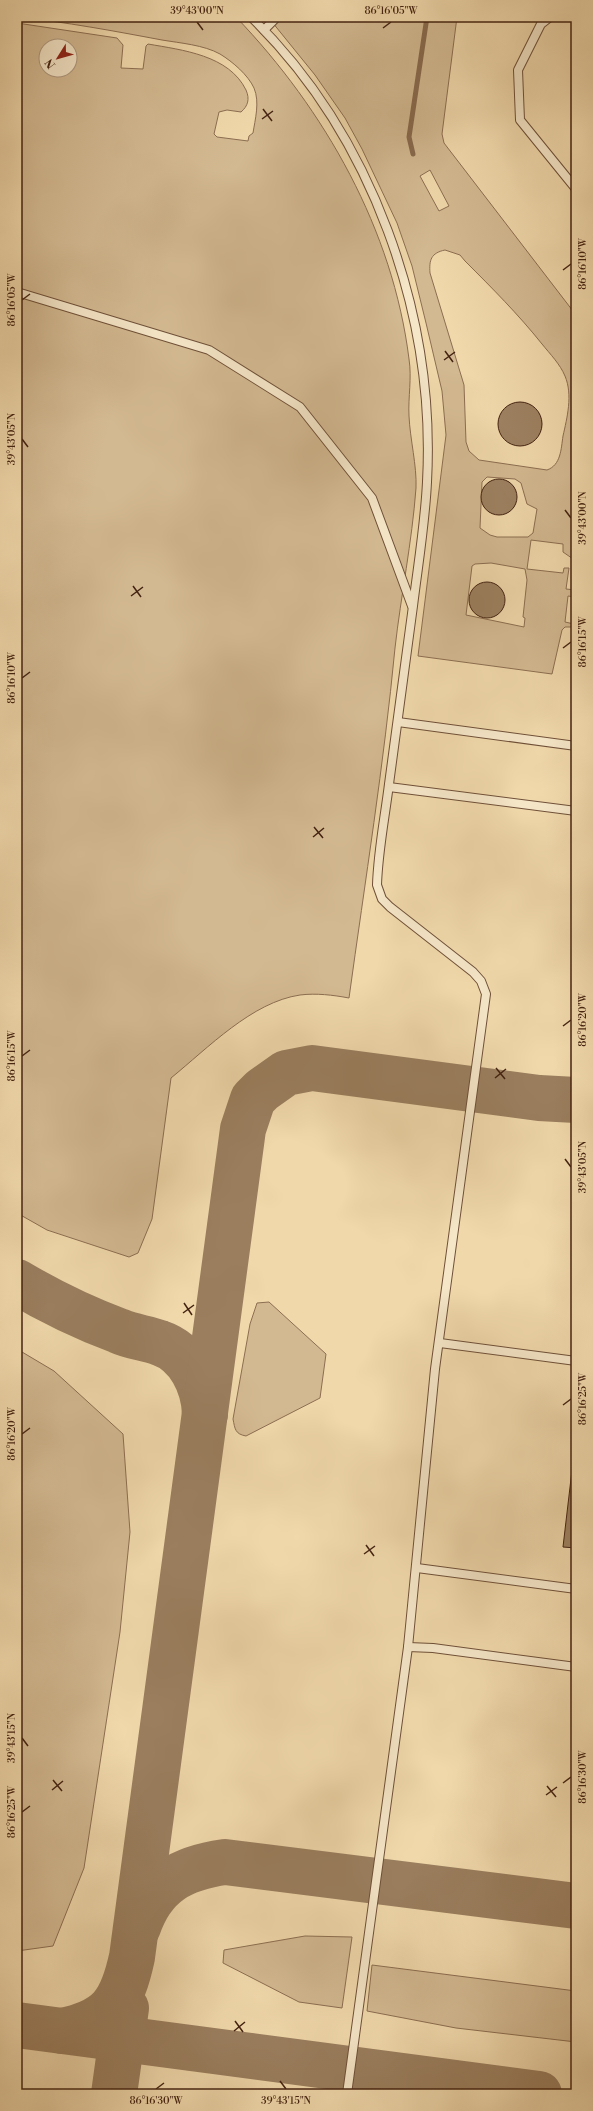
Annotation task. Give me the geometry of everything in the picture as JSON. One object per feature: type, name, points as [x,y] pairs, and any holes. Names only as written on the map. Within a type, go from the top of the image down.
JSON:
[{"type":"lane","points":[[251,17],[264,30],[303,77],[326,110],[361,170],[386,228],[400,269],[413,315],[424,374],[428,455],[425,511],[377,873],[377,885],[379,893],[390,907],[473,972],[481,981],[486,994],[440,1343],[435,1369],[417,1568],[408,1647],[346,2094]]},
{"type":"lane","points":[[264,30],[277,17]]},
{"type":"lane","points":[[550,17],[541,24],[518,70],[520,120],[576,189]]},
{"type":"lane","points":[[17,292],[209,350],[300,407],[372,498],[413,607]]},
{"type":"lane","points":[[398,722],[576,746]]},
{"type":"lane","points":[[389,788],[576,812]]},
{"type":"lane","points":[[440,1343],[576,1361]]},
{"type":"lane","points":[[417,1568],[576,1589]]},
{"type":"lane","points":[[408,1647],[433,1648],[576,1667]]},
{"type":"shaded area","points":[[17,17],[236,17],[268,53],[298,92],[326,132],[350,174],[371,219],[388,264],[401,311],[410,366],[409,416],[416,480],[414,508],[397,628],[380,779],[349,998],[312,994],[282,999],[248,1016],[231,1028],[171,1078],[152,1219],[138,1253],[129,1257],[47,1230],[17,1213],[17,23],[117,38],[123,45],[121,68],[143,69],[146,46],[148,44],[189,52],[216,62],[228,69],[238,78],[246,90],[248,99],[247,105],[241,112],[227,110],[219,112],[214,134],[217,137],[248,141],[249,136],[253,133],[257,99],[254,88],[240,69],[214,51],[192,45],[90,27]]},
{"type":"shaded area","points":[[268,17],[457,17],[442,134],[444,143],[576,315],[576,561],[563,552],[563,544],[531,540],[527,569],[563,573],[564,568],[569,568],[566,589],[576,590],[576,597],[568,596],[565,622],[574,624],[576,611],[576,627],[565,627],[562,630],[552,674],[418,656],[446,435],[442,391],[412,266],[397,223],[362,149],[345,118],[315,75]],"holes":[[[430,170],[449,206],[439,211],[420,176]],[[445,250],[460,255],[524,322],[555,359],[563,372],[569,391],[568,414],[560,456],[552,468],[547,470],[479,460],[469,451],[466,442],[464,385],[430,273],[432,258],[440,251]],[[487,477],[515,479],[521,483],[527,504],[537,509],[533,533],[528,537],[497,537],[490,535],[480,528],[482,482]],[[491,563],[525,569],[527,580],[523,617],[525,618],[524,627],[466,615],[472,566],[475,564]]]},
{"type":"shaded area","points":[[269,1302],[326,1354],[320,1398],[246,1436],[240,1434],[236,1430],[233,1419],[250,1324],[257,1303]]},
{"type":"shaded area","points":[[17,1349],[54,1371],[123,1434],[130,1532],[120,1632],[84,1868],[53,1946],[17,1951]]},
{"type":"shaded area","points":[[305,1936],[352,1937],[342,2008],[299,2002],[223,1963],[224,1950]]},
{"type":"shaded area","points":[[372,1965],[576,1991],[576,2042],[456,2028],[367,2011]]},
{"type":"building","points":[[516,402],[524,402],[536,408],[542,420],[542,428],[536,440],[524,446],[516,446],[504,440],[498,428],[498,420],[504,408]]},
{"type":"building","points":[[503,479],[512,484],[516,490],[516,504],[512,510],[503,515],[495,515],[486,510],[482,504],[481,493],[486,484],[492,480]]},
{"type":"building","points":[[491,582],[500,587],[504,593],[504,607],[500,613],[491,618],[483,618],[474,613],[470,607],[469,596],[474,587],[480,583]]},
{"type":"building","points":[[576,1436],[576,1548],[563,1547]]},
{"type":"waterway","points":[[413,154],[409,137],[427,17]]},
{"type":"taxiway","points":[[62,2031],[92,2022],[111,2008],[124,1987],[132,1957],[243,1129],[253,1099],[262,1090],[286,1073],[312,1068],[539,1098],[576,1100]]},
{"type":"taxiway","points":[[17,1282],[93,1321],[124,1333],[155,1341],[179,1354],[187,1362],[198,1381],[202,1392],[205,1414]]},
{"type":"taxiway","points":[[138,1927],[144,1912],[152,1899],[171,1880],[195,1868],[225,1862],[576,1906]]},
{"type":"taxiway","points":[[114,2094],[126,2008]]},
{"type":"taxiway","points":[[17,2025],[539,2094]]}]
